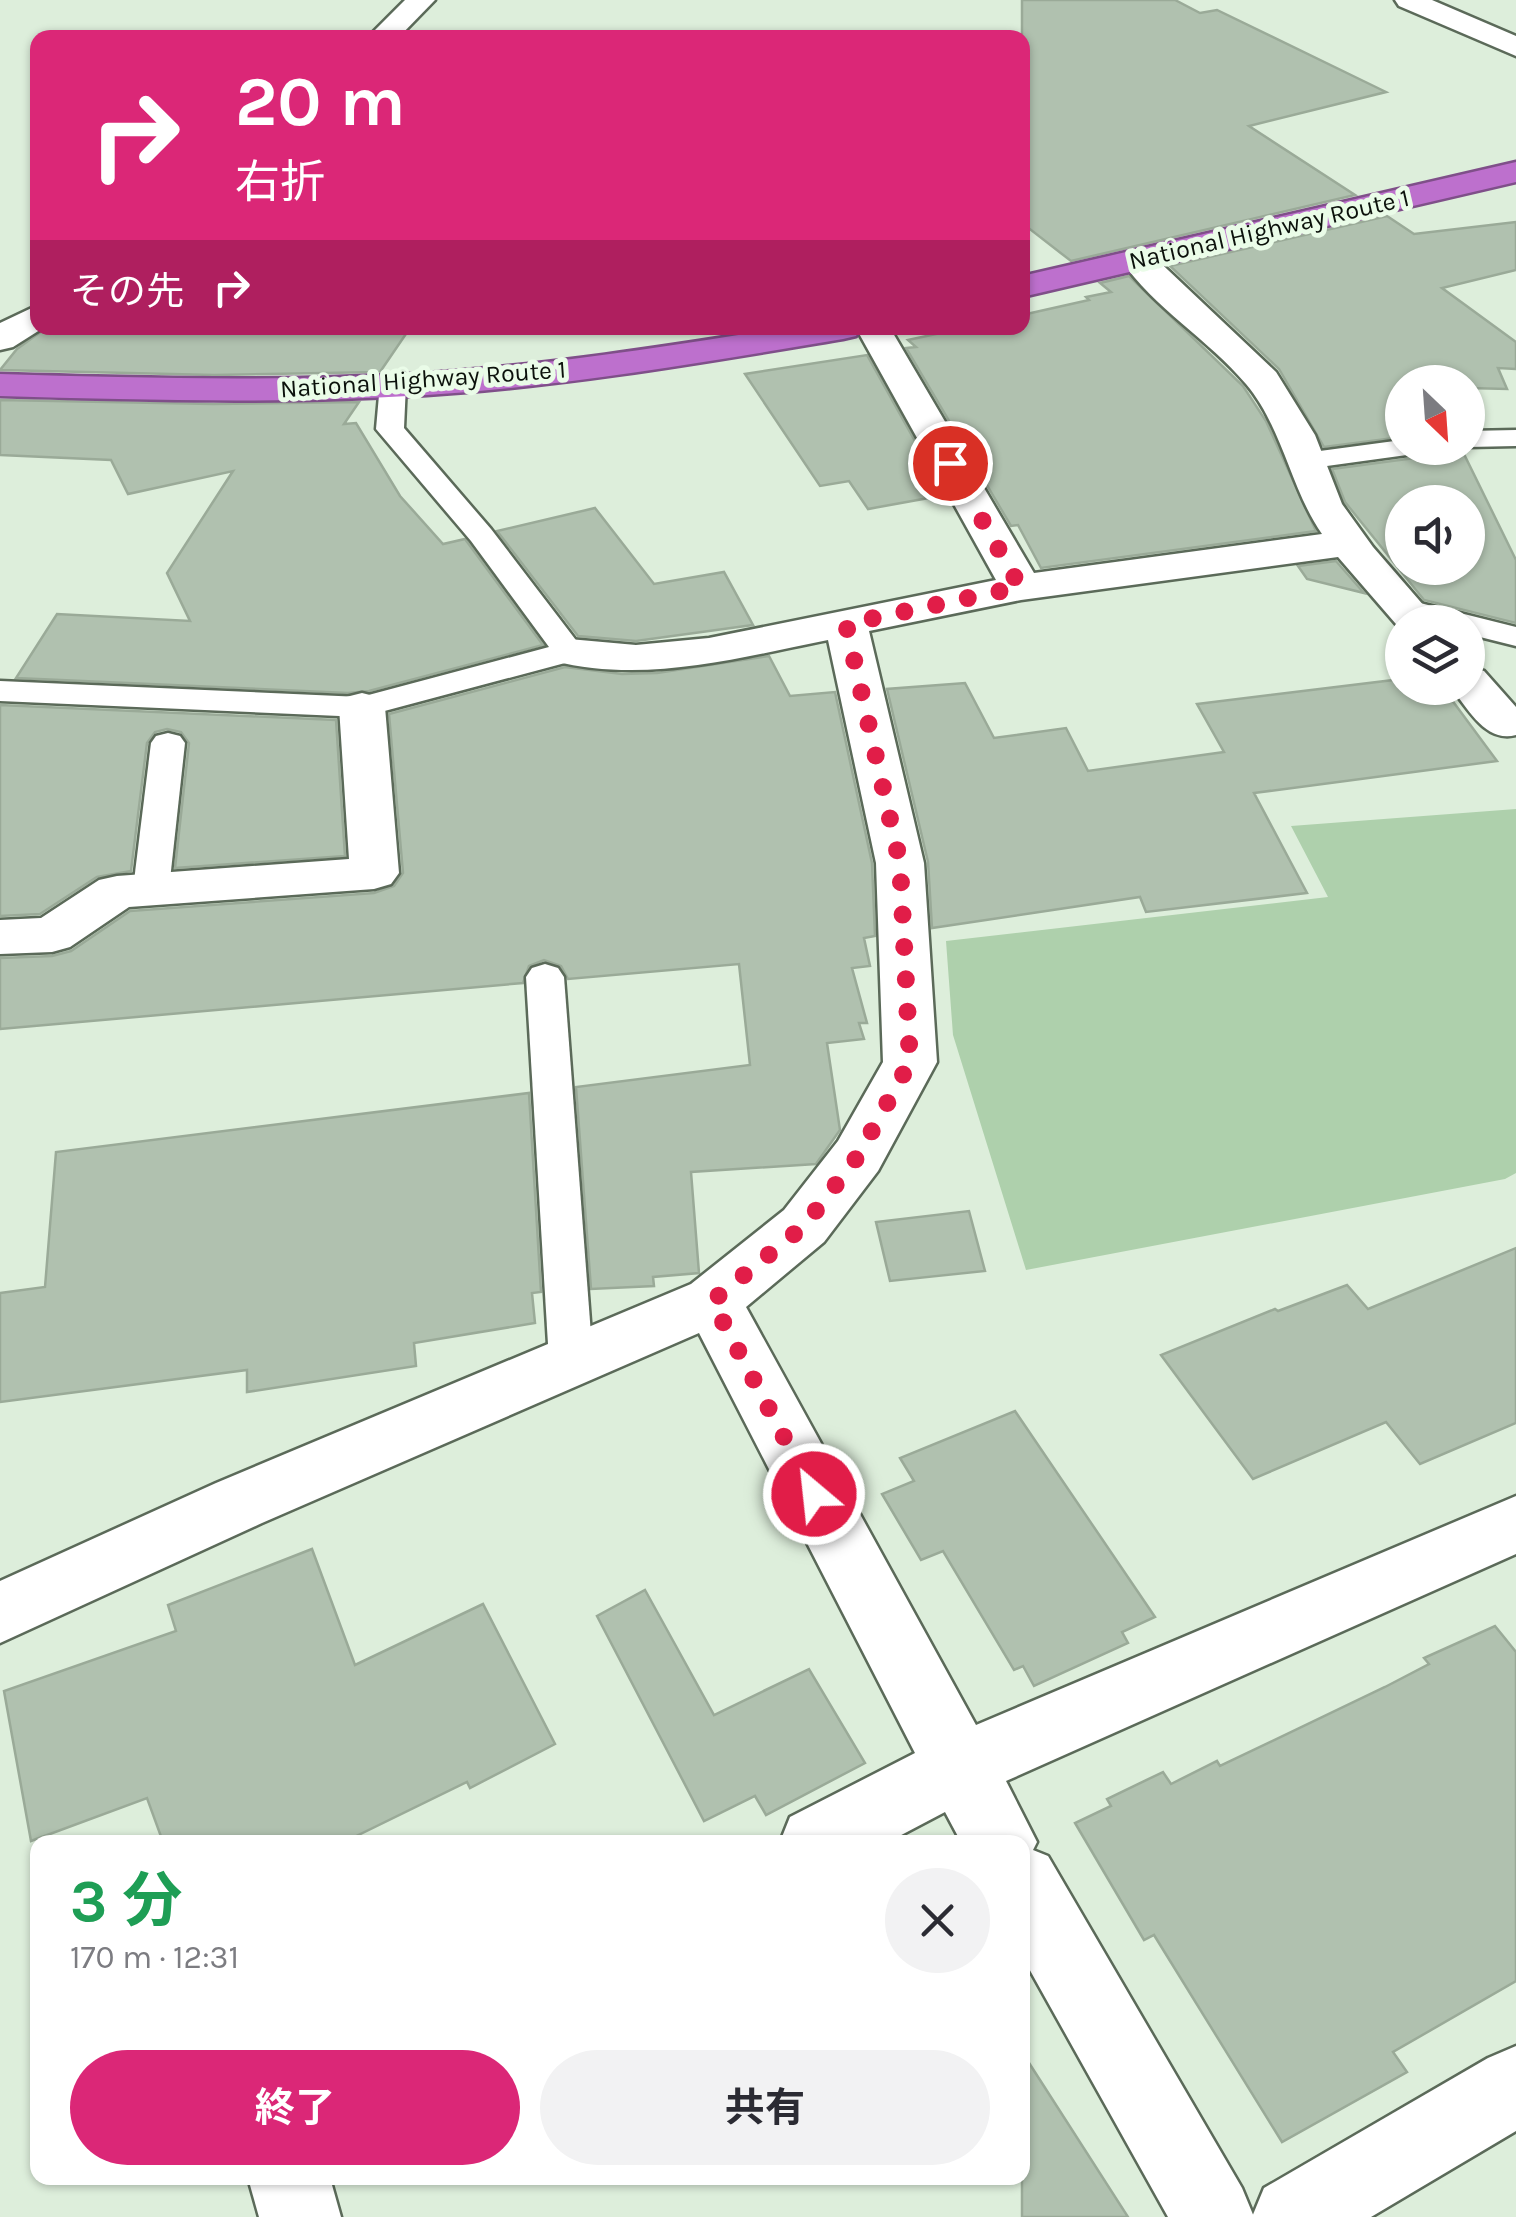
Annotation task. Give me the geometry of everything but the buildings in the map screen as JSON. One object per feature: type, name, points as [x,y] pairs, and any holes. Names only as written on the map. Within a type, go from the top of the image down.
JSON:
[{"type":"highway","name":"National Highway Route 1","points":[[1030,285],[1516,172]]},
{"type":"highway","name":"National Highway Route 1","points":[[0,385],[180,391],[486,379],[684,356],[803,335]]},
{"type":"street","points":[[389,30],[421,0]]},
{"type":"street","points":[[1409,0],[1516,47]]},
{"type":"street","points":[[1138,260],[1263,380],[1296,436],[1322,505],[1402,605]]},
{"type":"street","points":[[0,339],[30,320]]},
{"type":"street","points":[[877,335],[1020,587]]},
{"type":"street","points":[[569,652],[636,658],[708,651],[1020,587],[1348,542]]},
{"type":"street","points":[[0,1613],[239,1503],[712,1301],[804,1226],[858,1156],[910,1062],[900,863],[846,624]]},
{"type":"street","points":[[1485,699],[1511,728]]},
{"type":"street","points":[[0,937],[52,935],[117,892],[374,873],[362,707]]},
{"type":"street","points":[[712,1301],[996,1835]]},
{"type":"street","points":[[829,1835],[957,1768],[1516,1524]]},
{"type":"street","points":[[1030,1896],[1212,2217]]},
{"type":"street","points":[[1293,2217],[1516,2086]]},
{"type":"street","points":[[290,2185],[300,2217]]},
{"type":"lane","points":[[0,691],[362,707],[569,652],[480,535],[390,429],[392,384]]},
{"type":"lane","points":[[1485,439],[1516,438]]},
{"type":"lane","points":[[1305,461],[1385,450]]},
{"type":"lane","points":[[1485,629],[1516,637]]},
{"type":"lane","points":[[151,889],[168,743]]},
{"type":"lane","points":[[545,977],[572,1361]]},
{"type":"green space","points":[[1516,809],[1516,1173],[1505,1179],[1026,1270],[953,1035],[946,941],[1328,897],[1291,826]]},
{"type":"route","points":[[814,1494],[712,1301],[804,1226],[858,1156],[910,1062],[900,863],[846,624],[1020,587],[950,463]]}]
